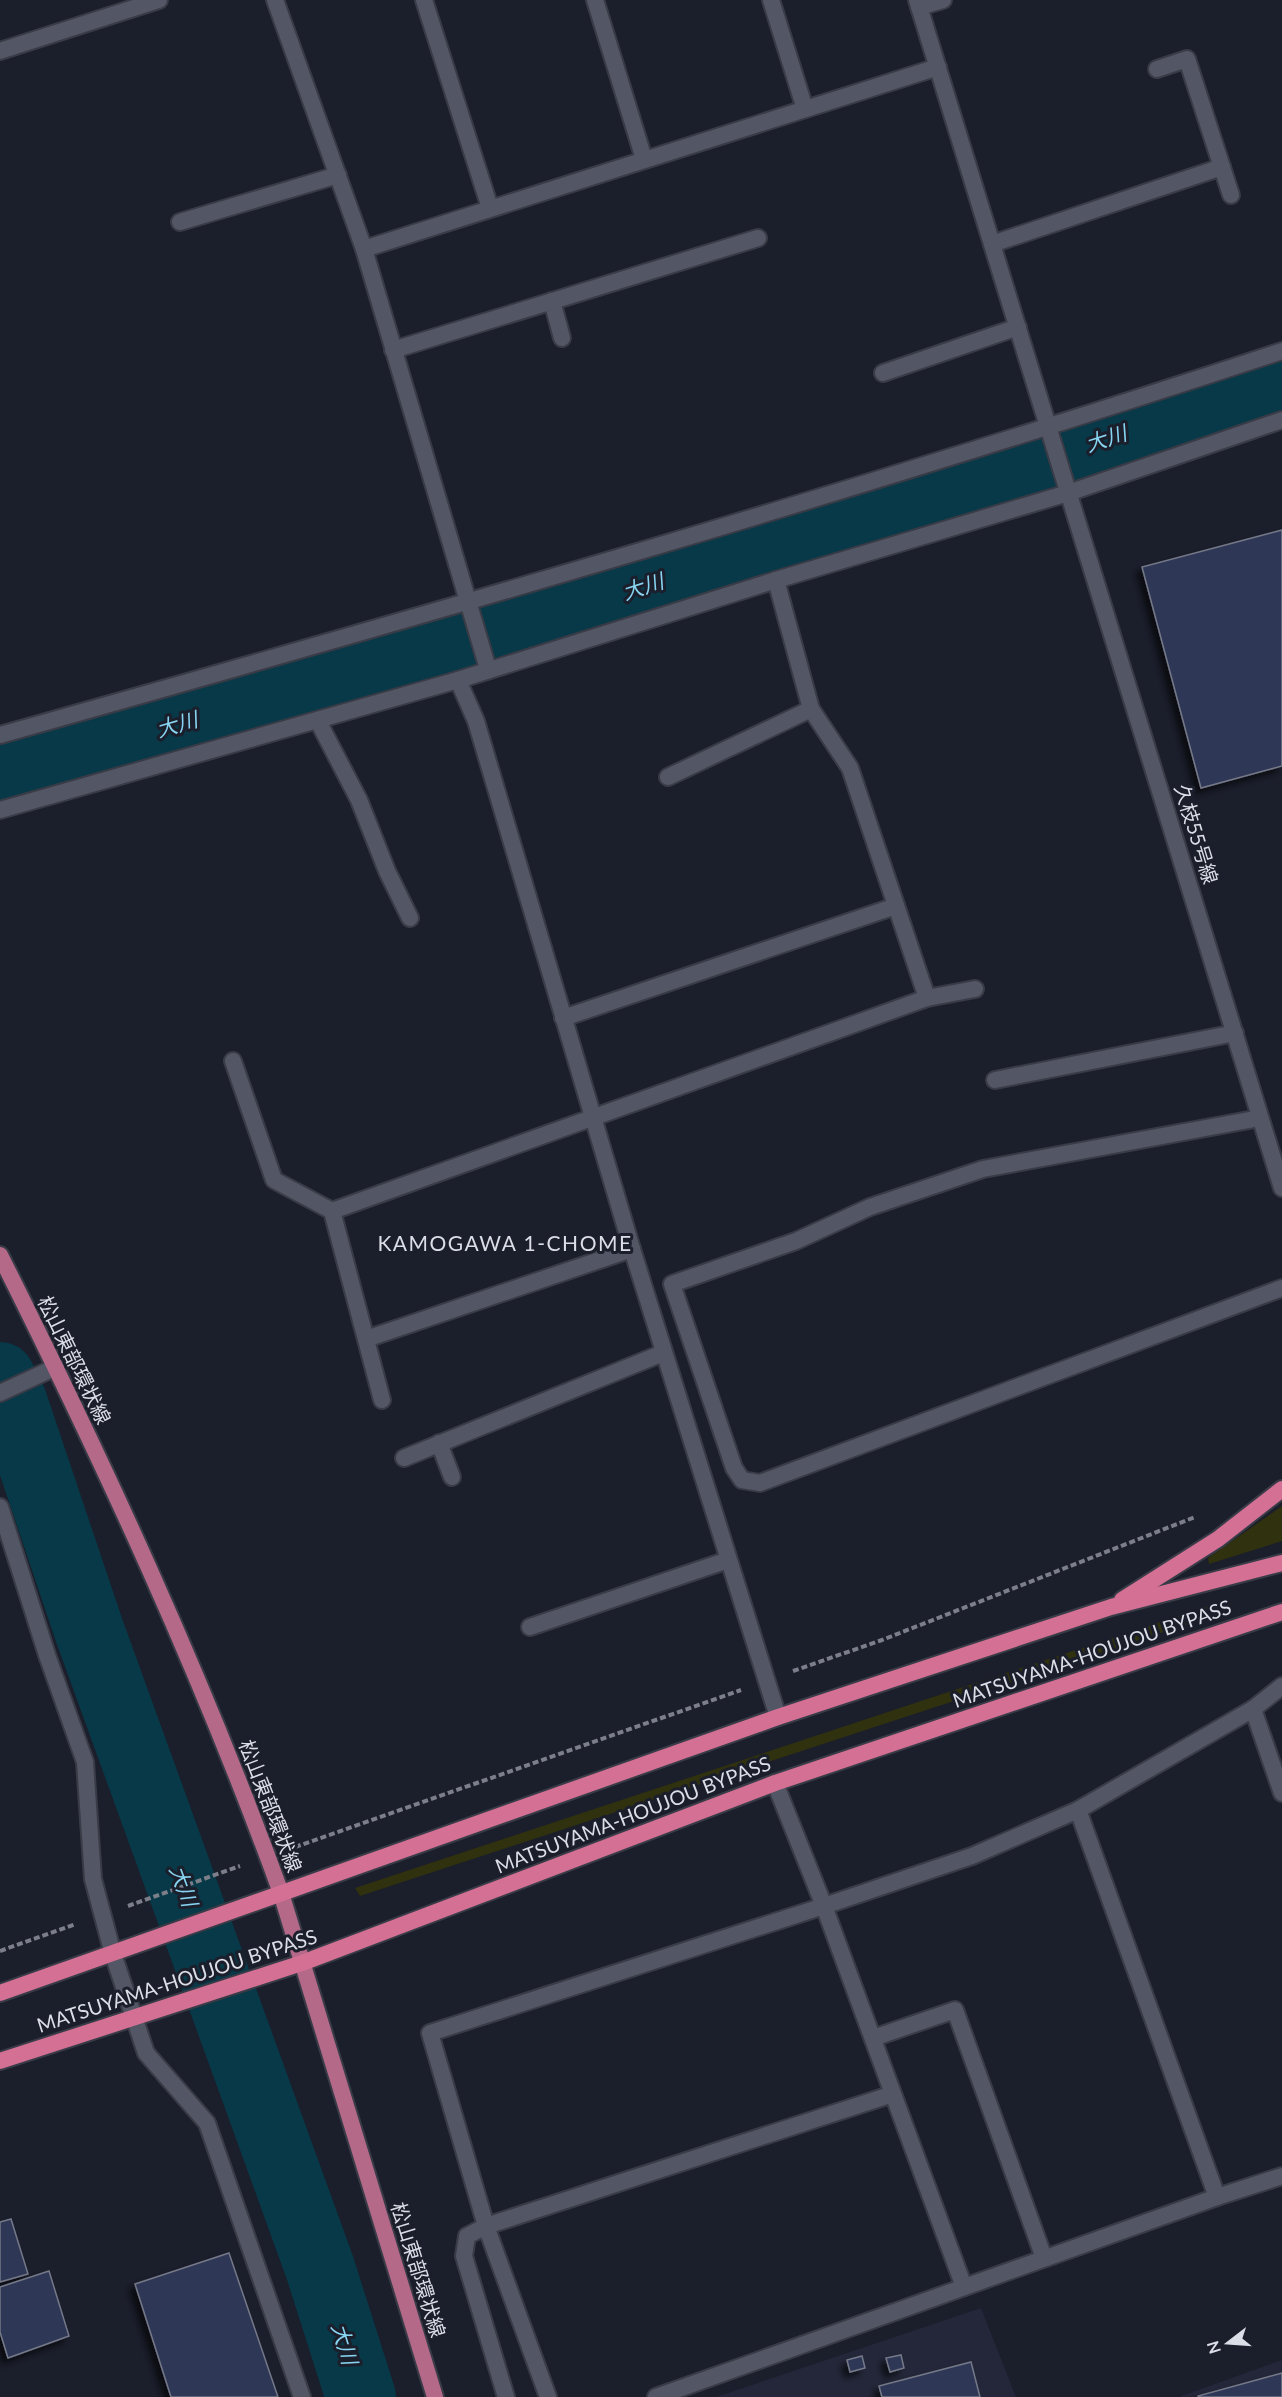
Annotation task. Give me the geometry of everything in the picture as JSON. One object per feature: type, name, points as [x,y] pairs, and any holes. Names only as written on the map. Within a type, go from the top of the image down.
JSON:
[{"type":"highway","points":[[1111,1607],[1218,1539],[1282,1490]]},
{"type":"highway","name":"MATSUYAMA-HOUJOU BYPASS","points":[[0,1993],[778,1717],[1111,1607],[1282,1563]]},
{"type":"highway","name":"MATSUYAMA-HOUJOU BYPASS","points":[[0,2061],[302,1964],[775,1783],[1282,1612]]},
{"type":"main road","name":"松山東部環状線","points":[[0,1255],[56,1366],[198,1679],[268,1856],[435,2397]]},
{"type":"street","points":[[0,51],[159,0]]},
{"type":"street","points":[[275,0],[364,249],[485,662]]},
{"type":"street","points":[[424,0],[490,208]]},
{"type":"street","points":[[595,0],[644,159]]},
{"type":"street","points":[[771,0],[805,109]]},
{"type":"street","points":[[918,4],[943,0]]},
{"type":"street","name":"久枝55号線","points":[[918,4],[1282,1188]]},
{"type":"street","points":[[1157,69],[1187,59],[1231,195]]},
{"type":"street","points":[[364,249],[938,67]]},
{"type":"street","points":[[992,244],[1222,167]]},
{"type":"street","points":[[180,222],[338,176]]},
{"type":"street","points":[[393,350],[758,238]]},
{"type":"street","points":[[552,301],[562,338]]},
{"type":"street","points":[[883,373],[1018,327]]},
{"type":"street","points":[[0,735],[469,610],[1048,428],[1282,351]]},
{"type":"street","points":[[0,810],[458,680],[485,662],[776,580],[1068,493],[1282,420]]},
{"type":"street","points":[[776,580],[811,709],[850,768],[927,998]]},
{"type":"street","points":[[458,680],[477,721],[663,1353],[778,1717]]},
{"type":"street","points":[[668,777],[811,709]]},
{"type":"street","points":[[318,721],[359,800],[387,871],[410,918]]},
{"type":"street","points":[[563,1018],[896,906]]},
{"type":"street","points":[[332,1211],[592,1116],[927,998],[975,989]]},
{"type":"street","points":[[995,1080],[1235,1033]]},
{"type":"street","points":[[233,1062],[274,1180],[332,1211],[382,1400]]},
{"type":"street","points":[[1260,1118],[983,1169],[870,1207],[796,1241],[672,1284],[734,1468],[742,1480],[760,1483],[1282,1288]]},
{"type":"street","points":[[366,1339],[632,1249]]},
{"type":"street","points":[[404,1458],[663,1353]]},
{"type":"street","points":[[0,1393],[56,1366]]},
{"type":"street","points":[[439,1443],[452,1477]]},
{"type":"street","points":[[0,1507],[47,1655],[85,1762],[93,1879],[113,1954],[134,2018],[146,2053],[207,2123],[302,2397]]},
{"type":"street","points":[[530,1628],[728,1560]]},
{"type":"street","points":[[548,2397],[486,2226],[430,2033],[972,1856],[1078,1810],[1102,1794],[1253,1709],[1282,1686]]},
{"type":"street","points":[[1253,1709],[1282,1793]]},
{"type":"street","points":[[775,1783],[824,1906],[964,2287]]},
{"type":"street","points":[[1078,1810],[1217,2197]]},
{"type":"street","points":[[873,2038],[955,2010],[1044,2258]]},
{"type":"street","points":[[506,2397],[464,2256],[467,2236],[486,2226],[893,2094]]},
{"type":"street","points":[[656,2397],[1044,2258],[1282,2176]]},
{"type":"path","points":[[0,1951],[882,1640],[1194,1517],[1203,1510]]},
{"type":"shaded area","points":[[1282,1506],[1282,1541],[1209,1564],[1208,1558]]},
{"type":"shaded area","points":[[1230,1599],[1231,1610],[360,1896],[355,1888]]},
{"type":"shaded area","points":[[981,2308],[1016,2397],[716,2397]]},
{"type":"shaded area","points":[[1282,2360],[1282,2397],[1179,2397]]},
{"type":"building","points":[[1282,530],[1282,766],[1201,788],[1142,567]]},
{"type":"building","points":[[11,2219],[28,2274],[0,2282],[0,2222]]},
{"type":"building","points":[[229,2253],[278,2397],[171,2397],[135,2284]]},
{"type":"building","points":[[49,2271],[69,2336],[8,2358],[0,2332],[0,2287]]},
{"type":"building","points":[[901,2355],[904,2368],[890,2372],[886,2358]]},
{"type":"building","points":[[862,2356],[865,2368],[850,2372],[847,2360]]},
{"type":"building","points":[[971,2362],[980,2397],[882,2397],[879,2386]]},
{"type":"building","points":[[1282,2373],[1282,2397],[1198,2397],[1198,2396]]},
{"type":"waterway","name":"大川","points":[[0,777],[149,731],[539,620],[1282,383]]},
{"type":"waterway","name":"大川","points":[[0,1377],[12,1401],[89,1630],[320,2268],[361,2397]]},
{"type":"district","name":"KAMOGAWA 1-CHOME","points":[[505,1244]]}]
